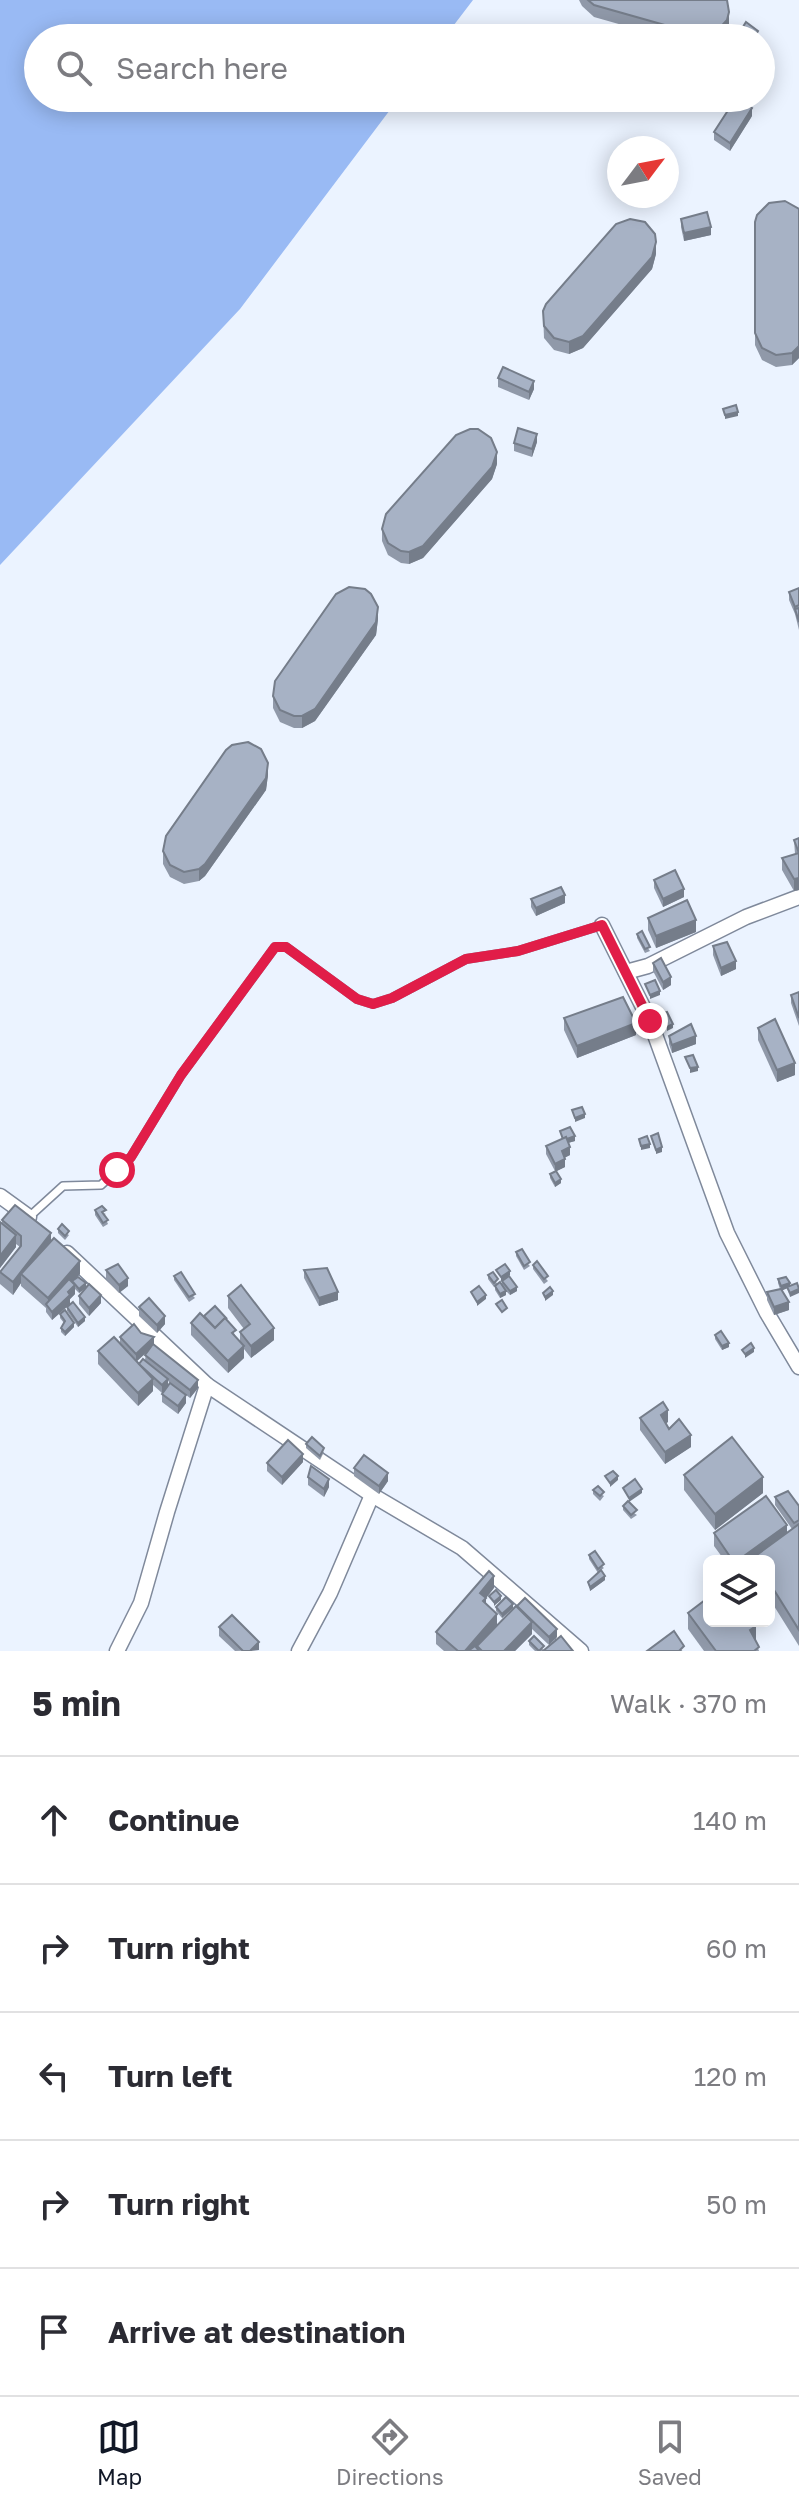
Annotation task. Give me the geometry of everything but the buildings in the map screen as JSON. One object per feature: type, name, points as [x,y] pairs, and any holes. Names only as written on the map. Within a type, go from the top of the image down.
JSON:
[{"type":"street","points":[[626,972],[648,966],[746,917],[799,897]]},
{"type":"street","points":[[602,925],[650,1021],[727,1233],[767,1313],[799,1367]]},
{"type":"street","points":[[0,1196],[29,1217],[207,1385],[372,1495],[462,1548],[576,1645]]},
{"type":"street","points":[[117,1651],[141,1603],[207,1385]]},
{"type":"street","points":[[299,1651],[330,1593],[372,1495]]},
{"type":"lane","points":[[29,1217],[63,1186],[101,1185],[131,1157],[181,1075],[275,947],[286,947],[357,999],[373,1004],[392,998],[466,959],[518,951],[602,925]]},
{"type":"lane","points":[[559,1651],[576,1645]]},
{"type":"water","points":[[0,0],[473,0],[455,24],[24,24],[24,112],[388,112],[240,309],[0,565]]},
{"type":"route","points":[[117,1170],[131,1157],[181,1075],[275,947],[286,947],[326,979],[357,999],[373,1004],[392,998],[466,959],[518,951],[602,925],[650,1021]]}]
